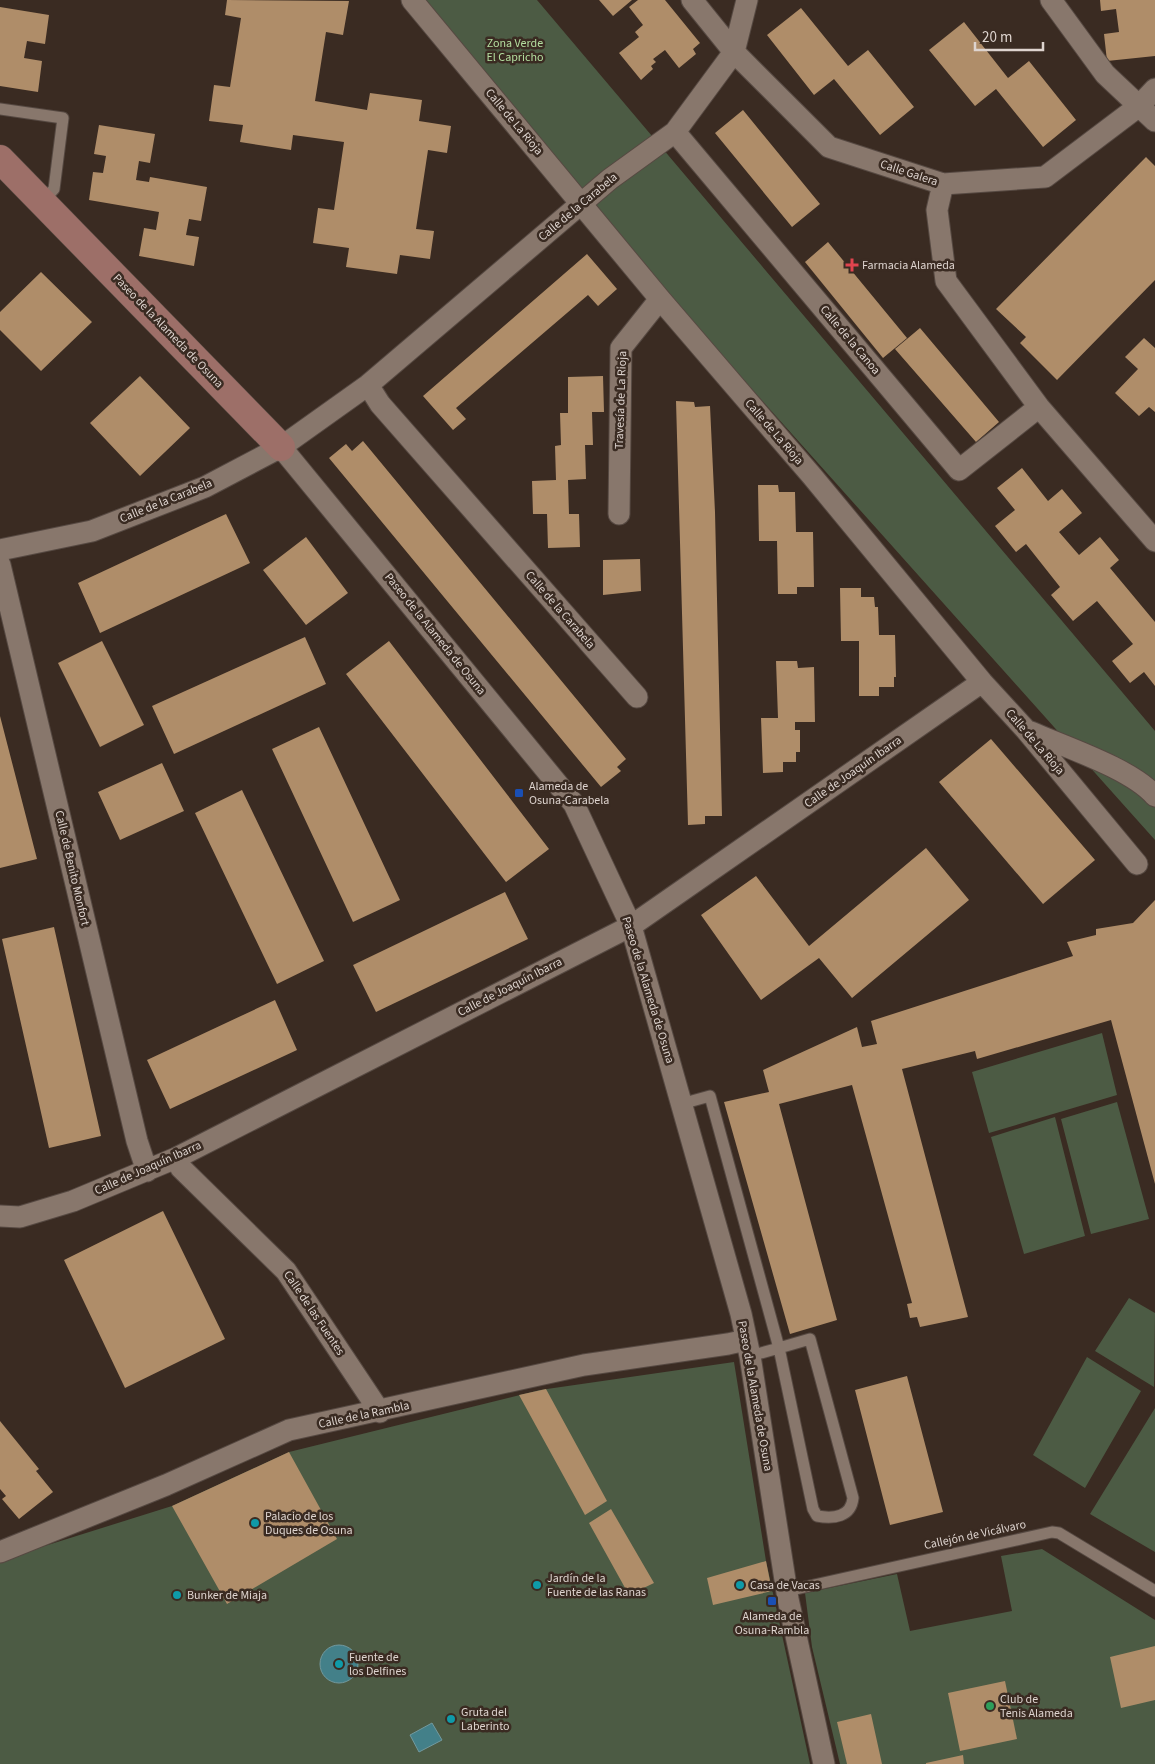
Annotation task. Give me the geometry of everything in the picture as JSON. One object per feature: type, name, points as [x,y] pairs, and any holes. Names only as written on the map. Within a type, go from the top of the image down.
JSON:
[{"type":"street","name":"Calle de La Rioja","points":[[412,0],[660,299],[812,476],[982,682],[1026,730],[1137,864]]},
{"type":"street","name":"Calle Galera","points":[[692,0],[734,52],[829,146],[943,184],[1045,177],[1139,106],[1155,89]]},
{"type":"street","name":"Calle de la Carabela","points":[[0,550],[92,532],[205,487],[282,447],[368,385],[623,169],[675,132],[734,52],[747,0]]},
{"type":"street","points":[[1050,0],[1105,74],[1155,121]]},
{"type":"street","name":"Calle de la Canoa","points":[[675,132],[959,470],[1039,407]]},
{"type":"street","name":"Paseo de la Alameda de Osuna","points":[[0,159],[282,447],[574,804],[631,926],[748,1348],[788,1591],[824,1764]]},
{"type":"street","points":[[943,184],[937,210],[946,281],[1039,407],[1155,541]]},
{"type":"street","name":"Travesía de La Rioja","points":[[619,514],[621,348],[660,299]]},
{"type":"street","name":"Calle de la Carabela","points":[[368,385],[380,404],[637,697]]},
{"type":"street","name":"Calle de Benito Monfort","points":[[0,565],[135,1132],[147,1171]]},
{"type":"street","name":"Calle de Joaquín Ibarra","points":[[0,1216],[20,1217],[73,1201],[176,1158],[631,926],[982,682]]},
{"type":"street","points":[[1026,730],[1114,768],[1149,789],[1155,796]]},
{"type":"street","name":"Calle de las Fuentes","points":[[176,1158],[181,1168],[286,1271],[380,1412]]},
{"type":"street","name":"Calle de la Rambla","points":[[0,1552],[166,1485],[289,1430],[380,1412],[584,1365],[728,1344],[748,1348]]},
{"type":"lane","points":[[0,109],[63,118],[54,189],[42,202]]},
{"type":"lane","points":[[681,1104],[710,1096],[779,1348],[813,1509],[818,1516],[828,1518],[847,1513],[852,1508],[853,1498],[810,1339],[779,1348],[748,1348]]},
{"type":"lane","name":"Callejón de Vicálvaro","points":[[788,1591],[1052,1532],[1059,1533],[1155,1591]]},
{"type":"green space","name":"Zona Verde El Capricho","points":[[404,0],[537,0],[1155,731],[1155,840]]},
{"type":"green space","points":[[1102,1033],[1117,1095],[989,1133],[972,1072]]},
{"type":"green space","points":[[1117,1102],[1149,1219],[1091,1234],[1061,1119]]},
{"type":"green space","points":[[1055,1117],[1085,1236],[1024,1254],[991,1137]]},
{"type":"green space","points":[[1129,1298],[1155,1313],[1154,1387],[1095,1351]]},
{"type":"green space","points":[[1087,1357],[1141,1391],[1085,1488],[1033,1455]]},
{"type":"green space","points":[[734,1362],[766,1561],[810,1764],[0,1764],[0,1560],[172,1506],[289,1452],[540,1390]]},
{"type":"green space","points":[[1155,1408],[1155,1552],[1090,1514]]},
{"type":"green space","name":"Club de Tenis Alameda","points":[[1042,1549],[1155,1620],[1155,1764],[840,1764],[812,1647],[805,1593],[897,1574],[910,1631],[1012,1611],[1001,1556]]},
{"type":"water","name":"Fuente de los Delfines","points":[[339,1645],[352,1651],[358,1664],[352,1677],[339,1683],[326,1677],[320,1664],[326,1651]]},
{"type":"water","points":[[432,1723],[442,1740],[419,1752],[410,1735]]},
{"type":"building","points":[[227,0],[349,1],[343,35],[326,32],[315,101],[367,110],[370,93],[422,100],[419,121],[451,126],[447,153],[428,150],[416,229],[434,231],[430,259],[400,255],[397,274],[346,267],[349,248],[313,243],[318,208],[334,210],[344,142],[293,135],[291,150],[240,142],[243,125],[209,121],[214,85],[230,87],[241,18],[225,15]]},
{"type":"building","points":[[599,0],[632,0],[613,16]]},
{"type":"building","points":[[638,0],[665,0],[700,43],[693,49],[696,54],[679,68],[665,50],[653,59],[656,62],[651,66],[653,69],[641,80],[619,53],[639,37],[635,32],[643,25],[629,7]]},
{"type":"building","points":[[1100,0],[1155,0],[1155,56],[1107,61],[1104,34],[1119,32],[1116,9],[1101,11]]},
{"type":"building","points":[[0,7],[49,15],[45,44],[27,41],[24,58],[42,61],[38,92],[0,86]]},
{"type":"building","points":[[801,8],[848,66],[868,50],[914,107],[880,135],[834,79],[814,95],[767,35]]},
{"type":"building","points":[[964,22],[1008,78],[1029,61],[1076,120],[1043,147],[996,89],[975,106],[929,50]]},
{"type":"building","points":[[743,110],[820,204],[792,227],[715,133]]},
{"type":"building","points":[[99,125],[155,134],[150,163],[139,161],[136,180],[149,182],[150,177],[207,187],[201,221],[189,219],[186,235],[199,237],[194,266],[139,256],[144,228],[156,230],[159,212],[89,200],[93,172],[103,173],[106,156],[94,154]]},
{"type":"building","points":[[1146,157],[1155,166],[1155,280],[1057,380],[1020,343],[1026,337],[996,309]]},
{"type":"building","points":[[828,242],[907,338],[883,358],[805,262]]},
{"type":"building","points":[[587,254],[617,289],[598,306],[588,295],[456,408],[466,419],[453,430],[423,396]]},
{"type":"building","points":[[41,272],[92,322],[41,371],[0,330],[0,312]]},
{"type":"building","points":[[920,328],[999,422],[976,442],[895,349]]},
{"type":"building","points":[[1144,338],[1155,348],[1155,412],[1149,407],[1139,416],[1115,393],[1138,369],[1125,357]]},
{"type":"building","points":[[140,376],[190,428],[140,476],[90,423]]},
{"type":"building","points":[[603,376],[604,412],[592,412],[593,445],[585,445],[586,479],[568,480],[569,514],[579,514],[580,547],[548,548],[547,514],[533,514],[532,481],[556,480],[555,446],[561,445],[560,413],[568,413],[568,377]]},
{"type":"building","points":[[676,401],[694,402],[695,407],[710,406],[715,512],[722,816],[705,816],[705,824],[688,825]]},
{"type":"building","points":[[363,441],[626,759],[617,767],[621,771],[601,787],[329,458],[346,444],[352,451]]},
{"type":"building","points":[[1022,468],[1048,501],[1062,489],[1082,513],[1059,532],[1079,555],[1100,537],[1119,560],[1110,568],[1155,622],[1155,686],[1144,672],[1130,683],[1112,661],[1133,644],[1097,601],[1073,621],[1051,595],[1060,587],[1026,544],[1016,552],[995,526],[1015,510],[997,488]]},
{"type":"building","points":[[758,485],[778,485],[779,492],[795,492],[796,532],[813,532],[814,587],[797,587],[797,594],[778,594],[777,541],[759,541]]},
{"type":"building","points":[[226,514],[250,563],[100,633],[78,583]]},
{"type":"building","points":[[306,537],[348,593],[306,625],[263,570]]},
{"type":"building","points":[[640,559],[641,591],[603,595],[603,560]]},
{"type":"building","points":[[840,588],[861,588],[861,597],[874,597],[875,607],[878,607],[879,635],[895,635],[896,677],[894,677],[894,687],[879,687],[879,696],[859,696],[859,641],[841,641]]},
{"type":"building","points":[[305,637],[326,684],[174,754],[152,706]]},
{"type":"building","points":[[102,641],[144,725],[100,747],[58,663]]},
{"type":"building","points":[[389,641],[549,849],[506,882],[346,674]]},
{"type":"building","points":[[776,661],[797,661],[798,668],[814,667],[815,722],[795,722],[795,730],[800,730],[800,752],[796,752],[796,762],[783,762],[783,772],[763,773],[761,718],[778,718]]},
{"type":"building","points":[[0,716],[37,859],[0,868]]},
{"type":"building","points":[[319,727],[400,900],[353,922],[272,749]]},
{"type":"building","points":[[991,739],[1095,860],[1043,904],[939,782]]},
{"type":"building","points":[[162,763],[184,811],[120,840],[98,792]]},
{"type":"building","points":[[242,790],[324,961],[277,984],[195,813]]},
{"type":"building","points":[[926,848],[969,900],[852,998],[819,958],[761,1000],[701,915],[756,876],[809,946]]},
{"type":"building","points":[[505,892],[528,939],[376,1012],[353,965]]},
{"type":"building","points":[[1155,900],[1155,1184],[1111,1020],[977,1059],[975,1051],[902,1069],[968,1317],[920,1327],[917,1317],[910,1318],[907,1304],[912,1303],[852,1085],[779,1104],[837,1320],[790,1334],[724,1102],[769,1092],[763,1070],[857,1027],[862,1047],[877,1044],[871,1021],[1073,956],[1067,942],[1096,935],[1096,929],[1133,923]]},
{"type":"building","points":[[54,927],[101,1136],[49,1148],[2,939]]},
{"type":"building","points":[[275,1000],[297,1050],[170,1109],[147,1060]]},
{"type":"building","points":[[163,1211],[225,1339],[125,1388],[64,1260]]},
{"type":"building","points":[[907,1376],[943,1512],[890,1525],[855,1390]]},
{"type":"building","points":[[546,1389],[607,1501],[585,1515],[519,1395]]},
{"type":"building","points":[[0,1421],[39,1469],[36,1471],[53,1492],[19,1519],[2,1499],[6,1496],[0,1489]]},
{"type":"building","name":"Palacio de los Duques de Osuna","points":[[289,1452],[337,1539],[227,1604],[172,1506]]},
{"type":"building","points":[[611,1509],[654,1583],[629,1595],[589,1523]]},
{"type":"building","name":"Casa de Vacas","points":[[766,1561],[772,1591],[713,1605],[707,1578]]},
{"type":"building","points":[[1155,1646],[1155,1700],[1121,1708],[1110,1657]]},
{"type":"building","points":[[1005,1681],[1017,1739],[960,1751],[948,1693]]},
{"type":"building","points":[[871,1714],[882,1764],[847,1764],[837,1722]]},
{"type":"building","points":[[963,1755],[964,1764],[926,1764],[926,1763]]},
{"type":"place","name":"Farmacia Alameda","points":[[852,265]]},
{"type":"place","name":"Alameda de Osuna-Carabela","points":[[519,793]]},
{"type":"place","name":"Palacio de los Duques de Osuna","points":[[255,1523]]},
{"type":"place","name":"Jardín de la Fuente de las Ranas","points":[[537,1585]]},
{"type":"place","name":"Casa de Vacas","points":[[740,1585]]},
{"type":"place","name":"Bunker de Miaja","points":[[177,1595]]},
{"type":"place","name":"Alameda de Osuna-Rambla","points":[[772,1601]]},
{"type":"place","name":"Fuente de los Delfines","points":[[339,1664]]},
{"type":"place","name":"Club de Tenis Alameda","points":[[990,1706]]},
{"type":"place","name":"Gruta del Laberinto","points":[[451,1719]]}]
